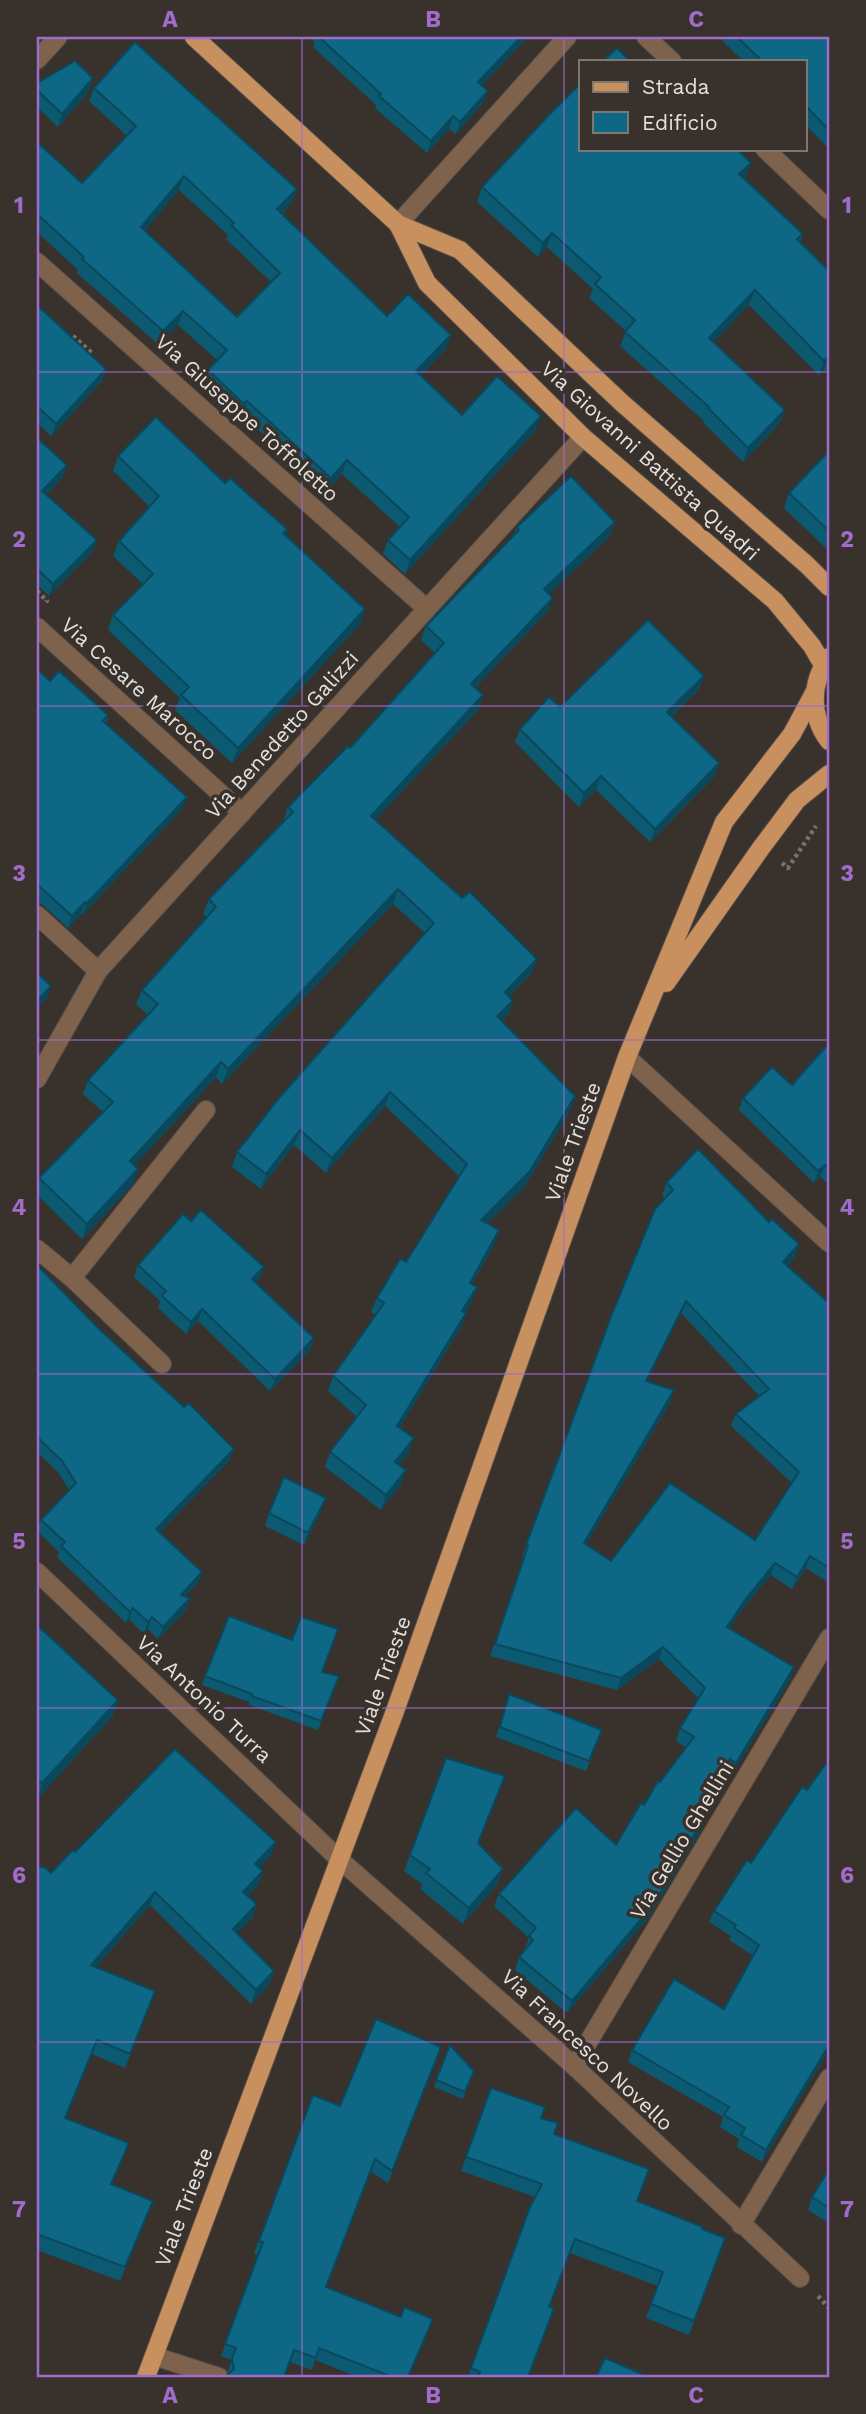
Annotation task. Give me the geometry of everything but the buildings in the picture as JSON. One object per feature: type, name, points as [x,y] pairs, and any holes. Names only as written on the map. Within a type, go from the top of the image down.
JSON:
[{"type":"main road","name":"Via Giovanni Battista Quadri","points":[[194,37],[398,224],[460,250],[622,403],[829,587]]},
{"type":"main road","name":"Via Giovanni Battista Quadri","points":[[398,224],[427,283],[583,437],[775,601],[826,661]]},
{"type":"main road","name":"Viale Trieste","points":[[146,2377],[395,1711],[627,1057],[724,822],[792,734],[814,693],[826,661]]},
{"type":"main road","points":[[814,693],[815,713],[822,732],[829,741]]},
{"type":"main road","name":"Viale Trieste","points":[[648,1009],[797,800],[829,774]]},
{"type":"street","points":[[37,60],[58,37]]},
{"type":"street","points":[[398,224],[567,37]]},
{"type":"street","points":[[646,37],[671,60]]},
{"type":"street","points":[[766,150],[829,210]]},
{"type":"street","name":"Via Giuseppe Toffoletto","points":[[37,262],[426,608]]},
{"type":"street","name":"Via Benedetto Galizzi","points":[[37,1079],[98,971],[583,437]]},
{"type":"street","name":"Via Cesare Marocco","points":[[37,627],[242,813]]},
{"type":"street","points":[[37,915],[98,971]]},
{"type":"street","points":[[627,1057],[829,1243]]},
{"type":"street","points":[[72,1278],[206,1110]]},
{"type":"street","points":[[37,1249],[72,1278],[162,1364]]},
{"type":"street","name":"Via Antonio Turra","points":[[37,1572],[340,1859]]},
{"type":"street","name":"Via Gellio Ghellini","points":[[574,2066],[829,1638]]},
{"type":"street","name":"Via Francesco Novello","points":[[340,1859],[574,2066],[800,2278]]},
{"type":"street","points":[[741,2225],[829,2078]]},
{"type":"street","points":[[154,2356],[219,2377]]},
{"type":"path","points":[[74,336],[92,353],[79,360],[68,350],[74,336]]},
{"type":"path","points":[[37,591],[47,601]]},
{"type":"path","points":[[783,864],[788,868],[822,816]]}]
